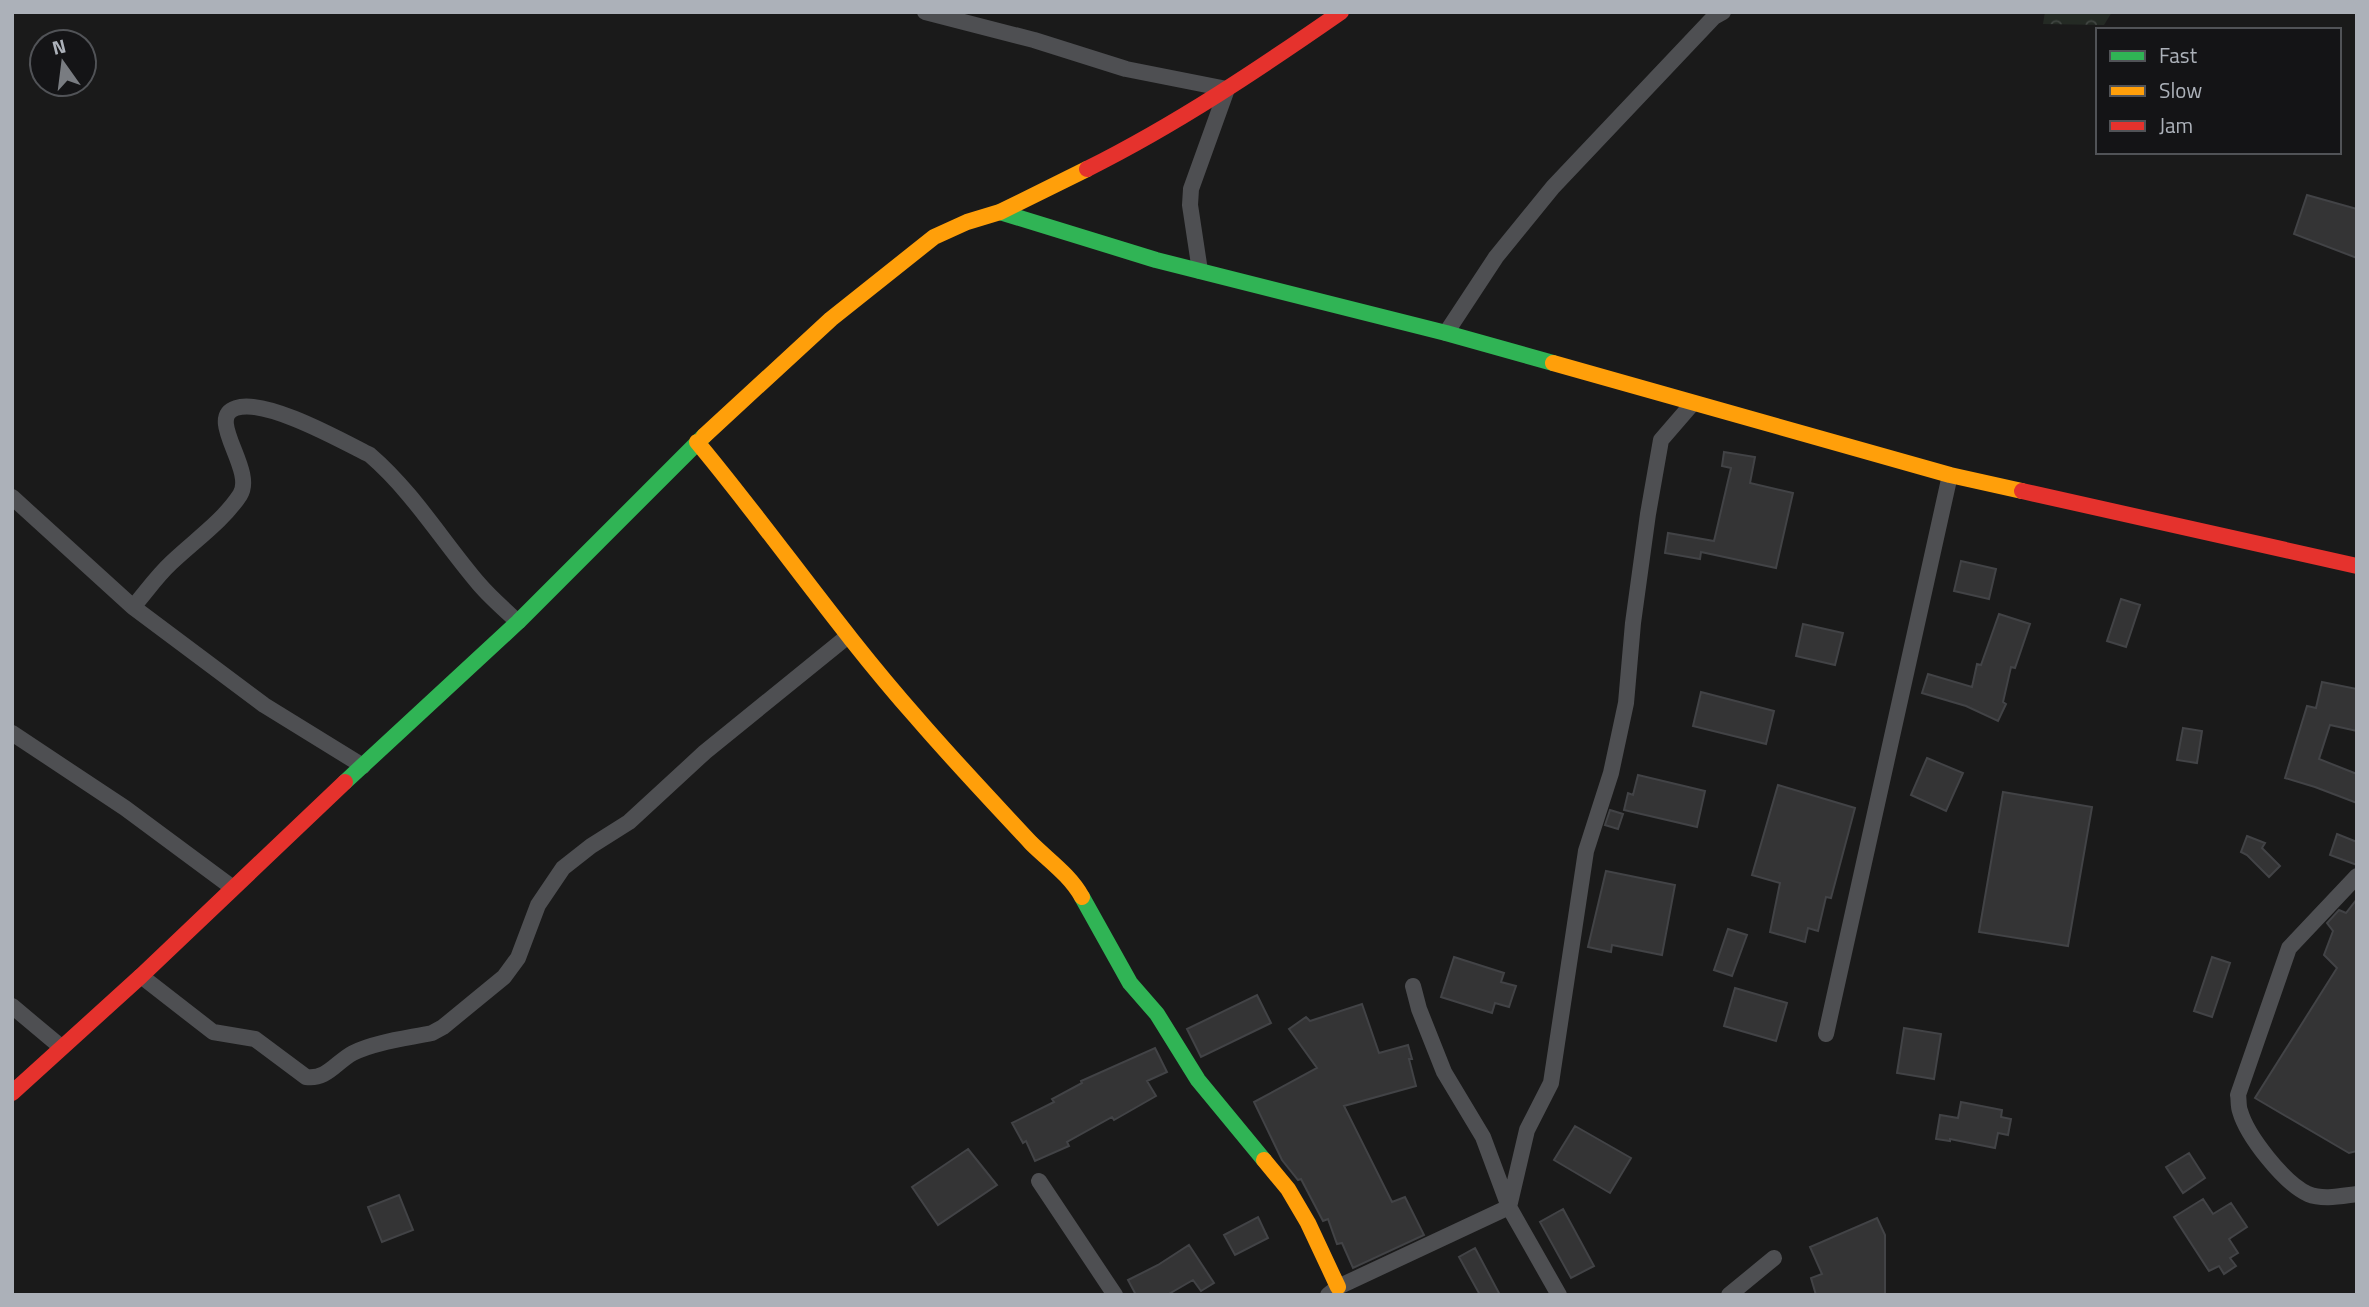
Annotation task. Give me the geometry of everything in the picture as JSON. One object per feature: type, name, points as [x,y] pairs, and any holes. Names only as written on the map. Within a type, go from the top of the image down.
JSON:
[{"type":"street","points":[[925,12],[1034,40],[1126,69],[1227,89]]},
{"type":"street","points":[[12,1093],[141,976],[518,622],[697,442],[831,319],[934,237],[967,222],[1000,212],[1137,144],[1227,89],[1341,12]]},
{"type":"street","points":[[1446,333],[1496,257],[1553,187],[1714,17],[1723,12]]},
{"type":"street","points":[[1200,271],[1190,205],[1191,189],[1227,89]]},
{"type":"street","points":[[1000,212],[1156,260],[1446,333],[1950,475],[2357,566]]},
{"type":"street","points":[[1509,1207],[1527,1130],[1551,1083],[1586,851],[1611,773],[1626,703],[1644,541],[1661,440],[1693,404]]},
{"type":"street","points":[[133,607],[169,565],[219,519],[240,495],[244,486],[244,475],[226,433],[225,419],[235,408],[250,407],[272,409],[370,455],[383,466],[481,586],[518,622]]},
{"type":"street","points":[[697,442],[748,503],[848,636],[914,715],[971,779],[1075,886],[1130,983],[1157,1014],[1198,1080],[1300,1207],[1333,1291],[1509,1207]]},
{"type":"street","points":[[1826,1034],[1950,475]]},
{"type":"street","points":[[12,497],[133,607],[264,705],[362,766]]},
{"type":"street","points":[[141,976],[213,1032],[255,1039],[306,1077],[323,1075],[360,1050],[443,1027],[504,977],[519,958],[538,905],[563,869],[591,846],[629,822],[705,752],[848,636]]},
{"type":"street","points":[[12,733],[125,808],[233,888]]},
{"type":"street","points":[[2357,876],[2289,948],[2238,1094],[2240,1111],[2258,1146],[2287,1178],[2308,1194],[2328,1198],[2357,1194]]},
{"type":"street","points":[[1413,986],[1419,1009],[1444,1072],[1483,1137],[1509,1207],[1559,1295]]},
{"type":"street","points":[[12,1006],[61,1047]]},
{"type":"street","points":[[1039,1181],[1115,1295]]},
{"type":"street","points":[[1729,1295],[1774,1258]]},
{"type":"green space","points":[[2045,12],[2112,12],[2104,25],[2043,24]]},
{"type":"building","points":[[2307,195],[2357,209],[2357,258],[2294,234]]},
{"type":"building","points":[[1724,452],[1755,457],[1750,483],[1793,493],[1776,568],[1701,552],[1700,559],[1665,553],[1668,533],[1714,541],[1731,468],[1722,466]]},
{"type":"building","points":[[1961,561],[1996,569],[1989,599],[1954,591]]},
{"type":"building","points":[[2121,599],[2140,605],[2126,647],[2107,641]]},
{"type":"building","points":[[1999,614],[2030,624],[2015,668],[2011,667],[2003,702],[2006,704],[1998,721],[1966,706],[1922,693],[1928,674],[1972,687],[1977,664],[1981,665]]},
{"type":"building","points":[[1803,624],[1843,633],[1835,665],[1796,656]]},
{"type":"building","points":[[2322,682],[2357,689],[2357,731],[2330,725],[2319,759],[2357,774],[2357,803],[2285,778],[2307,706],[2316,708]]},
{"type":"building","points":[[1701,692],[1774,711],[1766,744],[1693,726]]},
{"type":"building","points":[[2183,728],[2202,731],[2197,763],[2177,760]]},
{"type":"building","points":[[1927,758],[1963,773],[1946,811],[1911,795]]},
{"type":"building","points":[[1638,775],[1705,791],[1697,827],[1624,810],[1628,793],[1633,795]]},
{"type":"building","points":[[1778,785],[1855,808],[1831,898],[1826,897],[1818,931],[1808,928],[1805,942],[1770,932],[1780,883],[1752,875]]},
{"type":"building","points":[[2003,792],[2092,807],[2068,946],[1979,932]]},
{"type":"building","points":[[1610,810],[1623,814],[1618,829],[1605,825]]},
{"type":"building","points":[[2337,834],[2357,842],[2357,865],[2330,855]]},
{"type":"building","points":[[2247,836],[2265,843],[2262,848],[2280,866],[2269,877],[2241,852]]},
{"type":"building","points":[[1606,871],[1675,885],[1662,955],[1612,945],[1611,952],[1588,947]]},
{"type":"building","points":[[2357,899],[2357,1151],[2349,1153],[2255,1098],[2337,968],[2324,955],[2333,931],[2327,923],[2339,910],[2346,913]]},
{"type":"building","points":[[1728,929],[1747,935],[1732,976],[1714,970]]},
{"type":"building","points":[[1454,957],[1504,973],[1501,982],[1516,986],[1509,1007],[1495,1003],[1492,1013],[1441,997]]},
{"type":"building","points":[[2212,957],[2230,963],[2212,1017],[2194,1011]]},
{"type":"building","points":[[1735,988],[1787,1003],[1776,1041],[1724,1026]]},
{"type":"building","points":[[1257,995],[1271,1023],[1201,1057],[1187,1029]]},
{"type":"building","points":[[1362,1004],[1379,1053],[1408,1045],[1416,1086],[1344,1106],[1392,1202],[1405,1197],[1424,1235],[1353,1268],[1342,1243],[1337,1244],[1328,1219],[1323,1221],[1301,1179],[1298,1180],[1282,1160],[1254,1102],[1317,1068],[1289,1029],[1306,1017],[1310,1021]]},
{"type":"building","points":[[1904,1028],[1941,1034],[1934,1079],[1897,1073]]},
{"type":"building","points":[[1155,1048],[1167,1072],[1147,1081],[1156,1096],[1067,1142],[1069,1146],[1035,1161],[1026,1141],[1023,1143],[1012,1123],[1054,1102],[1052,1099],[1082,1083],[1081,1081]]},
{"type":"building","points":[[1961,1102],[2002,1110],[2001,1117],[2011,1119],[2008,1135],[1998,1133],[1995,1148],[1950,1139],[1936,1139],[1940,1115],[1958,1118]]},
{"type":"building","points":[[1575,1126],[1631,1158],[1610,1193],[1554,1160]]},
{"type":"building","points":[[968,1149],[997,1185],[938,1225],[912,1187]]},
{"type":"building","points":[[2189,1153],[2205,1178],[2183,1193],[2166,1167]]},
{"type":"building","points":[[399,1195],[413,1230],[382,1242],[368,1207]]},
{"type":"building","points":[[2203,1199],[2213,1214],[2231,1203],[2247,1227],[2229,1239],[2238,1253],[2230,1258],[2236,1266],[2224,1274],[2219,1266],[2209,1271],[2174,1217]]},
{"type":"building","points":[[1563,1209],[1594,1266],[1571,1278],[1540,1222]]},
{"type":"building","points":[[1258,1217],[1268,1238],[1235,1255],[1224,1235]]},
{"type":"building","points":[[1877,1218],[1885,1235],[1885,1295],[1816,1295],[1811,1278],[1822,1274],[1810,1247]]},
{"type":"building","points":[[1189,1245],[1214,1283],[1201,1291],[1193,1280],[1167,1295],[1136,1295],[1128,1280]]},
{"type":"building","points":[[1475,1248],[1500,1295],[1480,1295],[1459,1257]]},
{"type":"traffic: fast","points":[[1000,212],[1156,260],[1446,333],[1553,363]]},
{"type":"traffic: fast","points":[[345,782],[518,622],[704,436]]},
{"type":"traffic: fast","points":[[1082,897],[1130,983],[1157,1014],[1198,1080],[1264,1160]]},
{"type":"traffic: slow","points":[[704,436],[831,319],[934,237],[967,222],[1000,212],[1087,169]]},
{"type":"traffic: slow","points":[[1553,363],[1950,475],[2022,491]]},
{"type":"traffic: slow","points":[[697,442],[887,684],[987,796],[1065,875],[1082,897]]},
{"type":"traffic: slow","points":[[1264,1160],[1288,1189],[1308,1223],[1338,1287]]},
{"type":"traffic: jam","points":[[1087,169],[1153,134],[1217,95],[1341,12]]},
{"type":"traffic: jam","points":[[2022,491],[2357,566]]},
{"type":"traffic: jam","points":[[12,1093],[141,976],[345,782]]}]
